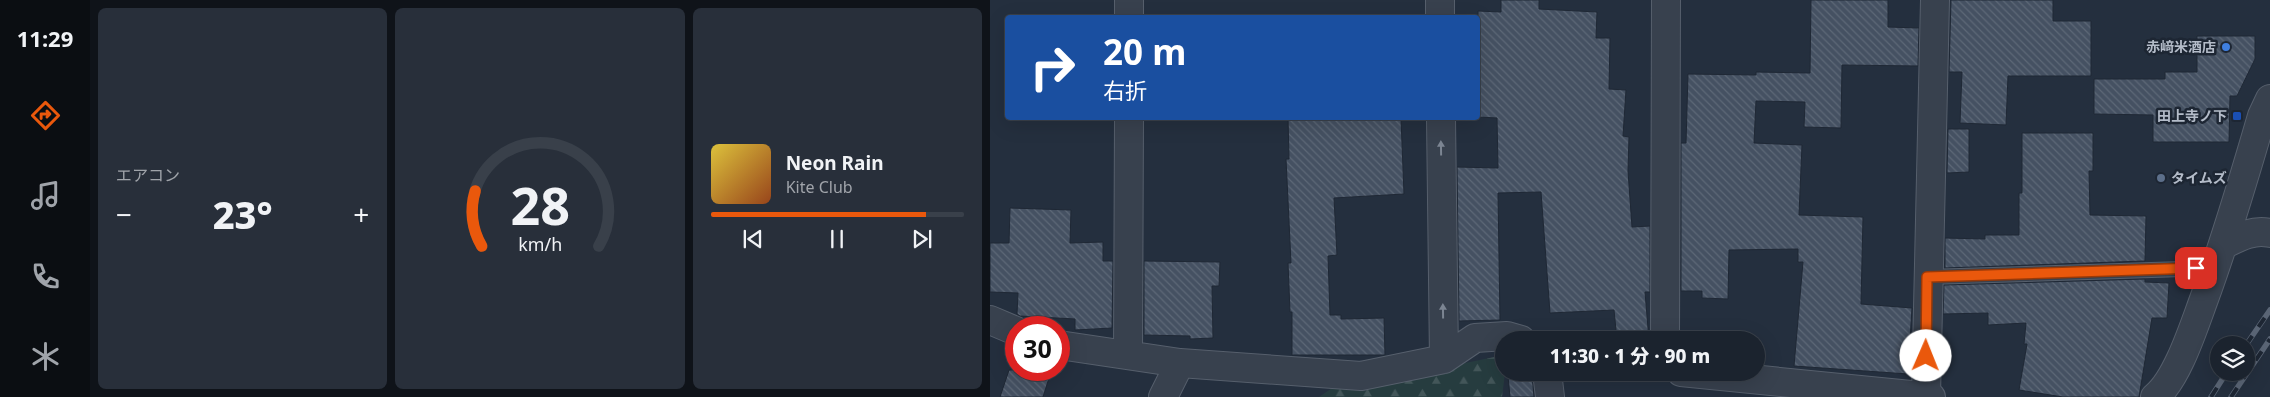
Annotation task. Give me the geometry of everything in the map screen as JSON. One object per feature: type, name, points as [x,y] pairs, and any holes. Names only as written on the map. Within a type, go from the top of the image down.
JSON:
[{"type":"street","points":[[1129,15],[1130,0]]},
{"type":"street","points":[[1440,0],[1440,15]]},
{"type":"street","points":[[1665,331],[1666,0]]},
{"type":"street","points":[[1765,380],[1928,396],[1927,277],[1935,0]]},
{"type":"street","points":[[2155,397],[2175,369],[2190,338],[2220,256],[2262,116],[2270,99]]},
{"type":"street","points":[[1128,355],[1129,120]]},
{"type":"street","points":[[1441,120],[1444,360]]},
{"type":"street","points":[[2220,256],[2241,236],[2262,231],[2270,233]]},
{"type":"street","points":[[990,320],[1005,326]]},
{"type":"street","points":[[1070,347],[1180,362],[1361,376],[1444,360],[1475,338],[1495,337]]},
{"type":"street","points":[[1163,397],[1180,362]]},
{"type":"street","points":[[1548,381],[1550,397]]},
{"type":"lane","points":[[1927,277],[2220,256]]},
{"type":"green space","points":[[1495,357],[1495,381],[1504,381],[1502,397],[1319,397],[1341,382],[1451,366]]},
{"type":"building","points":[[1501,0],[1539,0],[1539,9],[1597,12],[1596,38],[1610,38],[1609,89],[1626,90],[1623,136],[1629,137],[1628,171],[1632,227],[1650,226],[1650,292],[1645,292],[1648,331],[1616,331],[1614,310],[1550,313],[1541,192],[1498,193],[1500,320],[1459,321],[1457,167],[1498,168],[1497,118],[1480,117],[1480,15],[1478,15],[1478,11],[1501,12]]},
{"type":"building","points":[[1811,0],[1888,0],[1888,27],[1919,28],[1918,66],[1842,65],[1841,128],[1804,127],[1805,102],[1756,101],[1754,143],[1802,145],[1799,215],[1863,217],[1861,304],[1912,308],[1908,374],[1794,366],[1803,262],[1798,262],[1798,249],[1729,250],[1728,299],[1702,298],[1702,291],[1681,291],[1681,143],[1686,143],[1688,74],[1756,75],[1756,72],[1810,73]]},
{"type":"building","points":[[1951,0],[2053,0],[2053,21],[2091,21],[2091,76],[2008,76],[2006,125],[1960,123],[1962,72],[1949,72]]},
{"type":"building","points":[[2197,36],[2255,36],[2255,59],[2237,96],[2230,96],[2229,142],[2153,142],[2153,115],[2094,114],[2094,79],[2165,79],[2165,72],[2197,72]]},
{"type":"building","points":[[1288,120],[1401,120],[1404,194],[1334,198],[1337,255],[1328,256],[1330,315],[1341,315],[1341,319],[1384,318],[1385,355],[1292,355],[1292,312],[1290,312],[1288,263],[1291,263],[1286,159],[1289,159]]},
{"type":"building","points":[[1948,129],[1969,129],[1969,172],[1947,173]]},
{"type":"building","points":[[2022,133],[2093,133],[2093,171],[2089,171],[2090,215],[2146,216],[2145,261],[1945,268],[1945,238],[1985,239],[1985,235],[2019,235],[2019,193],[2022,193]]},
{"type":"building","points":[[1010,208],[1071,210],[1070,243],[1103,242],[1103,261],[1113,261],[1112,328],[1075,330],[1075,319],[1070,319],[1070,316],[1020,316],[1017,314],[1018,293],[990,292],[990,243],[1009,243]]},
{"type":"building","points":[[1144,261],[1220,262],[1219,286],[1212,286],[1213,338],[1190,339],[1190,336],[1144,335]]},
{"type":"building","points":[[2145,279],[2145,282],[2169,283],[2167,318],[2152,318],[2139,397],[2063,397],[2019,390],[2027,344],[2024,344],[2026,323],[1988,325],[1988,313],[1943,314],[1944,285]]},
{"type":"building","points":[[1005,381],[1048,381],[1043,397],[1000,397]]},
{"type":"building","points":[[1508,381],[1533,381],[1534,397],[1510,397]]},
{"type":"railway","points":[[2252,336],[2270,310]]},
{"type":"railway","points":[[2231,397],[2270,339]]},
{"type":"railway","points":[[2211,397],[2221,381]]},
{"type":"place","name":"赤﨑米酒店","points":[[2226,47]]},
{"type":"place","name":"田上寺ノ下","points":[[2237,116]]},
{"type":"place","name":"タイムズ","points":[[2161,178]]},
{"type":"route","points":[[1926,356],[1927,277],[2196,268]]}]
